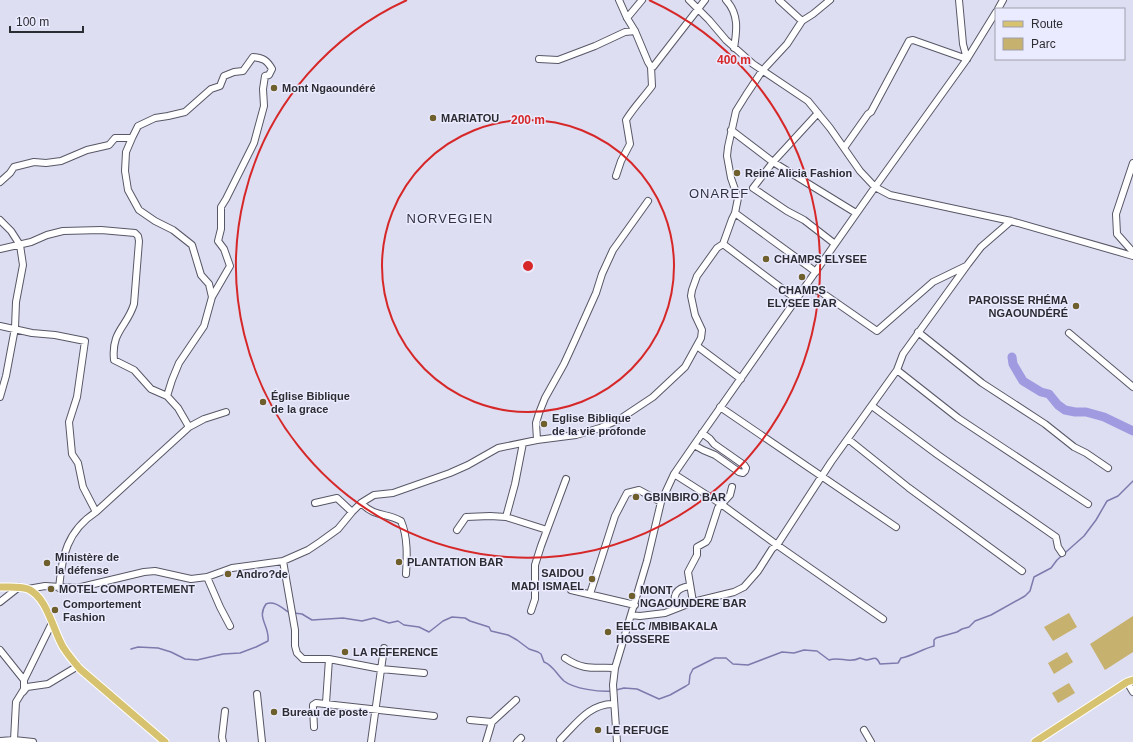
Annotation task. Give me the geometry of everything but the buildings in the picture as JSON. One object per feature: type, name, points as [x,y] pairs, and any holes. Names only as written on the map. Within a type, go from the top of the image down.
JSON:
[{"type":"main road","points":[[0,587],[19,587],[28,589],[38,596],[63,646],[78,666],[165,742]]},
{"type":"main road","points":[[1035,742],[1131,684]]},
{"type":"main road","points":[[1042,742],[1131,684]]},
{"type":"street","points":[[616,176],[621,161],[630,144],[626,120],[634,106],[641,101],[652,86],[651,67],[619,0]]},
{"type":"street","points":[[627,18],[642,0]]},
{"type":"street","points":[[689,0],[737,50],[762,71],[808,101],[830,128],[860,170],[875,187],[890,195],[1011,221],[1133,256]]},
{"type":"street","points":[[651,67],[654,66],[705,0]]},
{"type":"street","points":[[726,0],[734,12],[737,26],[737,50]]},
{"type":"street","points":[[779,0],[802,21]]},
{"type":"street","points":[[28,589],[46,586],[78,588],[144,572],[155,571],[191,579],[207,577],[232,568],[283,560],[308,550],[320,542],[338,529],[361,503],[374,495],[393,493],[450,473],[468,465],[498,448],[537,440],[576,435],[600,428],[620,419],[654,397],[685,367],[701,338],[702,330],[695,315],[691,296],[693,284],[697,276],[717,248],[723,244],[732,219],[736,213],[738,198],[731,178],[727,156],[736,111],[762,71],[787,44],[802,21],[830,0]]},
{"type":"street","points":[[959,0],[963,44],[967,59]]},
{"type":"street","points":[[617,742],[613,685],[615,668],[635,605],[661,502],[702,433],[967,59],[995,14]]},
{"type":"street","points":[[539,59],[558,60],[595,46],[625,32],[635,31]]},
{"type":"street","points":[[844,148],[868,114],[871,112],[909,40],[967,59]]},
{"type":"street","points":[[167,396],[179,363],[204,326],[212,297],[230,266],[224,249],[218,241],[221,229],[221,207],[254,143],[264,106],[263,90],[265,76],[269,74],[272,69],[268,62],[261,58],[253,57],[243,71],[234,72],[224,76],[220,86],[211,89],[185,112],[155,118],[138,126],[126,152],[124,171],[128,190],[139,210],[155,221],[173,230],[192,245],[200,275],[209,284],[212,297]]},
{"type":"street","points":[[818,113],[773,162],[754,186],[754,189],[804,220],[835,244]]},
{"type":"street","points":[[731,130],[773,162],[856,214]]},
{"type":"street","points":[[0,182],[5,179],[14,167],[34,162],[46,163],[60,161],[87,150],[109,145],[115,138],[132,138]]},
{"type":"street","points":[[1133,164],[1116,214],[1118,234],[1133,252]]},
{"type":"street","points":[[537,440],[536,423],[545,398],[564,364],[595,295],[602,274],[613,250],[648,201]]},
{"type":"street","points":[[736,213],[816,272]]},
{"type":"street","points":[[0,220],[11,231],[20,245],[23,265],[16,302],[15,328],[6,376],[0,397]]},
{"type":"street","points":[[631,615],[649,616],[665,613],[693,602],[734,592],[744,587],[758,571],[772,549],[777,545],[821,476],[897,370],[903,354],[918,332],[984,244],[1011,221]]},
{"type":"street","points":[[0,249],[20,245],[47,235],[74,230],[101,230],[135,233],[138,236],[139,241],[134,304],[132,311],[114,342],[114,360],[134,370],[151,389],[167,396],[178,408],[189,427]]},
{"type":"street","points":[[723,244],[796,299]]},
{"type":"street","points":[[805,287],[820,292],[877,332],[933,282],[968,264]]},
{"type":"street","points":[[0,326],[15,328],[32,333],[85,341],[77,397],[69,422],[72,454],[78,463],[83,487],[96,512]]},
{"type":"street","points":[[918,332],[982,384],[1045,424],[1074,447],[1086,453],[1108,468]]},
{"type":"street","points":[[1069,333],[1133,387]]},
{"type":"street","points":[[697,346],[741,379]]},
{"type":"street","points":[[897,370],[958,418],[1088,504]]},
{"type":"street","points":[[872,406],[938,455],[1056,537],[1058,547],[1062,553]]},
{"type":"street","points":[[720,407],[896,527]]},
{"type":"street","points":[[59,588],[67,543],[73,534],[90,516],[189,427],[204,419],[226,412]]},
{"type":"street","points":[[694,445],[708,451],[739,472],[742,473],[745,471],[746,468],[744,465],[714,444],[702,433]]},
{"type":"street","points":[[848,439],[909,488],[1022,571]]},
{"type":"street","points":[[506,517],[515,484],[523,443]]},
{"type":"street","points":[[708,451],[714,444]]},
{"type":"street","points":[[676,475],[721,504],[883,619]]},
{"type":"street","points":[[531,611],[535,599],[536,565],[566,479]]},
{"type":"street","points":[[693,602],[688,572],[697,555],[697,547],[706,542],[708,539],[718,508],[730,495],[732,487]]},
{"type":"street","points":[[590,594],[615,516],[627,492],[639,490],[661,502]]},
{"type":"street","points":[[315,503],[337,498],[352,512]]},
{"type":"street","points":[[361,503],[373,513],[396,518],[401,521],[407,552],[406,574]]},
{"type":"street","points":[[457,530],[466,517],[490,516],[506,517],[547,530]]},
{"type":"street","points":[[283,560],[295,630],[295,646],[297,653],[303,659],[329,659],[381,669],[424,673]]},
{"type":"street","points":[[207,577],[230,626]]},
{"type":"street","points":[[675,609],[673,598],[676,592],[690,586]]},
{"type":"street","points":[[0,602],[19,587]]},
{"type":"street","points":[[571,590],[635,605]]},
{"type":"street","points":[[14,740],[16,702],[24,689],[24,680],[52,623]]},
{"type":"street","points":[[371,742],[384,648]]},
{"type":"street","points":[[0,650],[24,680]]},
{"type":"street","points":[[565,658],[582,667],[615,668]]},
{"type":"street","points":[[326,703],[329,659]]},
{"type":"street","points":[[16,702],[27,687],[48,684],[78,666]]},
{"type":"street","points":[[257,694],[262,742]]},
{"type":"street","points":[[486,742],[492,722],[516,700]]},
{"type":"street","points":[[314,727],[313,705],[316,703],[434,716]]},
{"type":"street","points":[[560,740],[589,711],[606,704],[614,704]]},
{"type":"street","points":[[223,742],[222,737],[225,711]]},
{"type":"street","points":[[470,720],[492,722]]},
{"type":"street","points":[[864,730],[871,742]]},
{"type":"street","points":[[0,741],[14,740],[33,742]]},
{"type":"green space","points":[[1069,613],[1077,627],[1053,641],[1044,627]]},
{"type":"green space","points":[[1133,616],[1133,652],[1105,670],[1090,644]]},
{"type":"green space","points":[[1067,652],[1073,662],[1054,674],[1048,663]]},
{"type":"green space","points":[[1069,683],[1075,693],[1058,703],[1052,693]]},
{"type":"waterway","points":[[1012,357],[1013,364],[1023,381],[1041,392],[1049,394],[1058,405],[1065,410],[1086,412],[1104,417],[1133,431]]},
{"type":"waterway","points":[[616,690],[624,688],[637,689],[659,699],[670,695],[689,684],[690,675],[693,669],[715,658],[726,658],[733,664],[748,665],[782,652],[794,653],[804,650],[817,651],[829,660],[856,660],[860,658],[866,660],[874,658],[877,659],[880,664],[898,663],[901,658],[934,646],[934,640],[936,638],[969,627],[975,621],[991,615],[1025,596],[1030,591],[1034,577],[1051,568],[1057,560],[1084,536],[1096,520],[1107,501],[1118,496],[1133,481]]},
{"type":"waterway","points":[[131,649],[138,647],[158,648],[171,652],[185,659],[197,660],[223,654],[240,653],[268,641],[262,614],[266,604],[276,604],[290,613]]},
{"type":"waterway","points":[[294,613],[302,614],[312,620],[343,618],[362,621],[374,618],[389,623],[398,621],[404,625],[419,627],[429,632],[443,621],[452,617],[465,618],[489,627],[491,631],[508,635],[529,649],[538,652],[541,654],[544,662],[550,665],[568,684],[587,689],[612,691]]},
{"type":"place","name":"Mont Ngaoundéré","points":[[274,88]]},
{"type":"place","name":"MARIATOU","points":[[433,118]]},
{"type":"place","name":"Reine Alicia Fashion","points":[[737,173]]},
{"type":"place","name":"CHAMPS ELYSEE","points":[[766,259]]},
{"type":"place","name":"CHAMPS ELYSEE BAR","points":[[802,277]]},
{"type":"place","name":"PAROISSE RHÉMA NGAOUNDÉRÉ","points":[[1076,306]]},
{"type":"place","name":"Église Biblique de la grace","points":[[263,402]]},
{"type":"place","name":"Eglise Biblique de la vie profonde","points":[[544,424]]},
{"type":"place","name":"GBINBIRO BAR","points":[[636,497]]},
{"type":"place","name":"PLANTATION BAR","points":[[399,562]]},
{"type":"place","name":"Ministère de la défense","points":[[47,563]]},
{"type":"place","name":"Andro?de","points":[[228,574]]},
{"type":"place","name":"SAIDOU MADI ISMAEL","points":[[592,579]]},
{"type":"place","name":"MOTEL COMPORTEMENT","points":[[51,589]]},
{"type":"place","name":"MONT NGAOUNDERE BAR","points":[[632,596]]},
{"type":"place","name":"Comportement Fashion","points":[[55,610]]},
{"type":"place","name":"EELC /MBIBAKALA HOSSERE","points":[[608,632]]},
{"type":"place","name":"LA REFERENCE","points":[[345,652]]},
{"type":"place","name":"Bureau de poste","points":[[274,712]]},
{"type":"place","name":"LE REFUGE","points":[[598,730]]},
{"type":"district","name":"ONAREF","points":[[719,193]]},
{"type":"district","name":"NORVEGIEN","points":[[450,218]]}]
